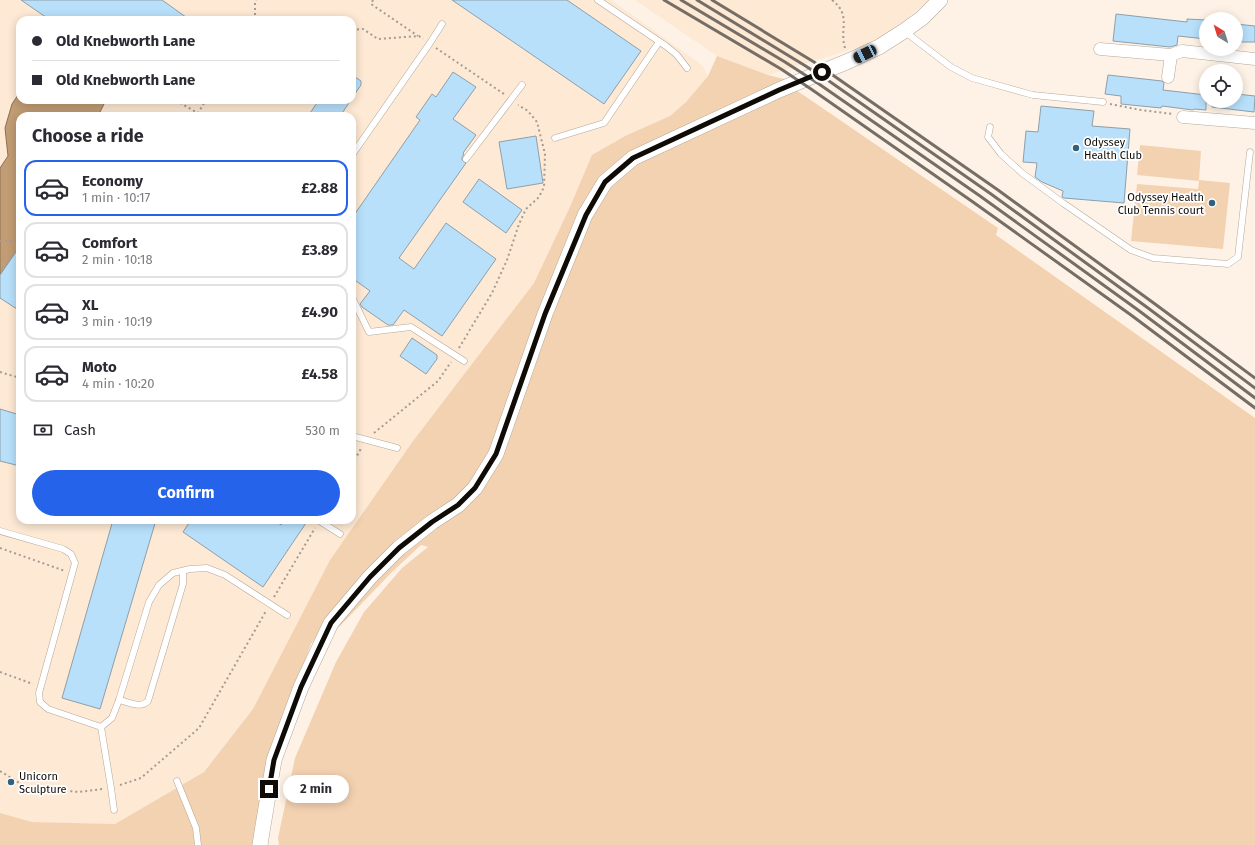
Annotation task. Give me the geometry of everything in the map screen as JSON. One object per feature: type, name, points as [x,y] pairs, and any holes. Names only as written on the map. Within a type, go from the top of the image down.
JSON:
[{"type":"street","points":[[260,845],[274,760],[301,687],[331,623],[370,577],[399,548],[432,522],[458,505],[475,488],[496,454],[545,314],[586,215],[605,182],[633,158],[779,90],[879,47],[904,32],[922,18],[940,0]]},
{"type":"street","points":[[1100,49],[1171,55],[1182,51],[1255,59]]},
{"type":"street","points":[[1168,77],[1171,55]]},
{"type":"street","points":[[1183,117],[1255,123]]},
{"type":"lane","points":[[598,0],[677,55],[687,68]]},
{"type":"lane","points":[[356,149],[442,24]]},
{"type":"lane","points":[[904,32],[951,67],[972,78],[1033,95],[1103,102]]},
{"type":"lane","points":[[555,138],[604,122],[659,42]]},
{"type":"lane","points":[[466,159],[522,85]]},
{"type":"lane","points":[[990,127],[988,137],[1001,154],[1022,172],[1063,203],[1131,250],[1153,258],[1228,264],[1238,257],[1250,152]]},
{"type":"lane","points":[[356,306],[369,332],[411,327],[464,361]]},
{"type":"lane","points":[[356,437],[397,448]]},
{"type":"lane","points":[[325,524],[340,534]]},
{"type":"lane","points":[[0,531],[63,549],[71,554],[75,563],[73,573],[39,693],[40,702],[48,709],[101,727]]},
{"type":"lane","points":[[101,727],[112,718],[119,700],[149,602],[159,586],[174,573],[190,569],[208,568],[225,575],[287,615]]},
{"type":"lane","points":[[119,700],[141,706],[145,705],[148,701],[183,584],[183,571]]},
{"type":"lane","points":[[101,727],[114,810]]},
{"type":"lane","points":[[177,781],[196,828],[198,845]]},
{"type":"path","points":[[255,16],[256,0]]},
{"type":"path","points":[[356,457],[366,440],[438,381],[492,293],[507,260],[519,224],[526,209],[539,198],[544,187],[545,154],[537,122],[528,111],[371,4],[373,0]]},
{"type":"path","points":[[832,0],[841,8],[844,19],[844,42],[851,60]]},
{"type":"path","points":[[356,30],[363,29],[378,39],[418,36]]},
{"type":"path","points":[[1103,102],[1183,117]]},
{"type":"path","points":[[182,104],[196,112]]},
{"type":"path","points":[[0,241],[16,241]]},
{"type":"path","points":[[0,372],[16,377]]},
{"type":"path","points":[[0,771],[26,787],[78,792],[111,788],[141,778],[199,728],[317,524]]},
{"type":"path","points":[[0,548],[73,573]]},
{"type":"path","points":[[0,672],[41,686]]},
{"type":"shaded area","points":[[0,0],[611,0],[702,65],[708,76],[686,102],[670,116],[625,136],[592,155],[569,209],[534,283],[413,441],[356,523],[356,112],[16,112],[16,524],[355,524],[330,560],[253,709],[204,772],[115,824],[32,822],[0,813]]},
{"type":"shaded area","points":[[635,0],[929,0],[881,40],[768,75],[717,56]]},
{"type":"shaded area","points":[[717,56],[768,75],[788,80],[603,175],[491,451],[474,479],[456,499],[352,590],[311,644],[278,734],[253,845],[0,845],[0,813],[32,822],[115,824],[204,772],[253,709],[330,560],[413,441],[534,283],[569,209],[592,155],[625,136],[670,116],[686,102],[708,76]]},
{"type":"shaded area","points":[[796,90],[998,228],[996,235],[1255,418],[1255,845],[279,845],[278,838],[295,758],[336,662],[364,612],[402,568],[428,547],[421,545],[393,571],[340,626],[337,625],[393,563],[417,541],[477,494],[591,214],[610,185],[636,162]]},
{"type":"shaded area","points":[[16,98],[16,104],[104,104],[100,112],[16,112],[16,252],[0,275],[0,168],[8,156],[5,128],[12,104]]},
{"type":"shaded area","points":[[1140,145],[1201,151],[1199,180],[1230,183],[1223,249],[1131,241],[1137,184],[1198,189],[1199,181],[1137,175]]},
{"type":"building","points":[[21,0],[162,0],[184,16],[44,16]]},
{"type":"building","points":[[452,0],[567,0],[641,51],[604,104]]},
{"type":"building","points":[[1116,14],[1187,22],[1187,19],[1199,20],[1199,38],[1178,36],[1177,45],[1170,47],[1113,41]]},
{"type":"building","points":[[1243,25],[1255,26],[1255,42],[1243,42]]},
{"type":"building","points":[[453,72],[476,87],[453,119],[476,135],[463,153],[462,160],[466,163],[399,258],[414,269],[446,223],[496,259],[442,336],[404,310],[393,325],[388,325],[362,307],[360,304],[370,291],[356,281],[356,212],[420,120],[416,117],[432,94],[436,97]]},
{"type":"building","points":[[1108,75],[1162,81],[1164,83],[1163,90],[1199,94],[1199,108],[1206,108],[1206,110],[1121,104],[1121,96],[1105,94]]},
{"type":"building","points":[[356,78],[361,81],[361,85],[356,92]]},
{"type":"building","points":[[1243,95],[1255,96],[1254,112],[1220,108],[1243,108]]},
{"type":"building","points":[[316,104],[348,104],[343,112],[311,112]]},
{"type":"building","name":"Odyssey Health Club","points":[[1041,106],[1094,111],[1092,126],[1130,129],[1124,203],[1064,198],[1062,197],[1063,191],[1042,182],[1035,177],[1037,163],[1023,162],[1026,131],[1038,132]]},
{"type":"building","points":[[536,136],[543,183],[507,189],[499,142]]},
{"type":"building","points":[[479,179],[522,210],[506,233],[463,202]]},
{"type":"building","points":[[16,252],[16,308],[0,298],[0,275]]},
{"type":"building","points":[[412,338],[437,355],[437,359],[426,374],[400,356]]},
{"type":"building","points":[[0,409],[16,414],[16,465],[0,461]]},
{"type":"building","points":[[112,524],[155,524],[100,709],[62,698]]},
{"type":"building","points":[[188,524],[305,524],[263,587],[183,532]]},
{"type":"railway","points":[[664,0],[781,69],[811,89],[1131,315],[1255,408]]},
{"type":"railway","points":[[681,0],[819,84],[980,196],[1138,310],[1255,398]]},
{"type":"railway","points":[[697,0],[829,81],[991,194],[1255,388]]},
{"type":"railway","points":[[712,0],[814,62],[998,190],[1255,378]]},
{"type":"place","name":"Odyssey Health Club","points":[[1076,148]]},
{"type":"place","name":"Odyssey Health Club Tennis court","points":[[1212,203]]},
{"type":"place","name":"Unicorn Sculpture","points":[[11,782]]},
{"type":"route","points":[[269,789],[274,760],[301,687],[331,623],[370,577],[399,548],[432,522],[458,505],[475,488],[496,454],[545,314],[586,215],[605,182],[633,158],[779,90],[822,72]]}]
